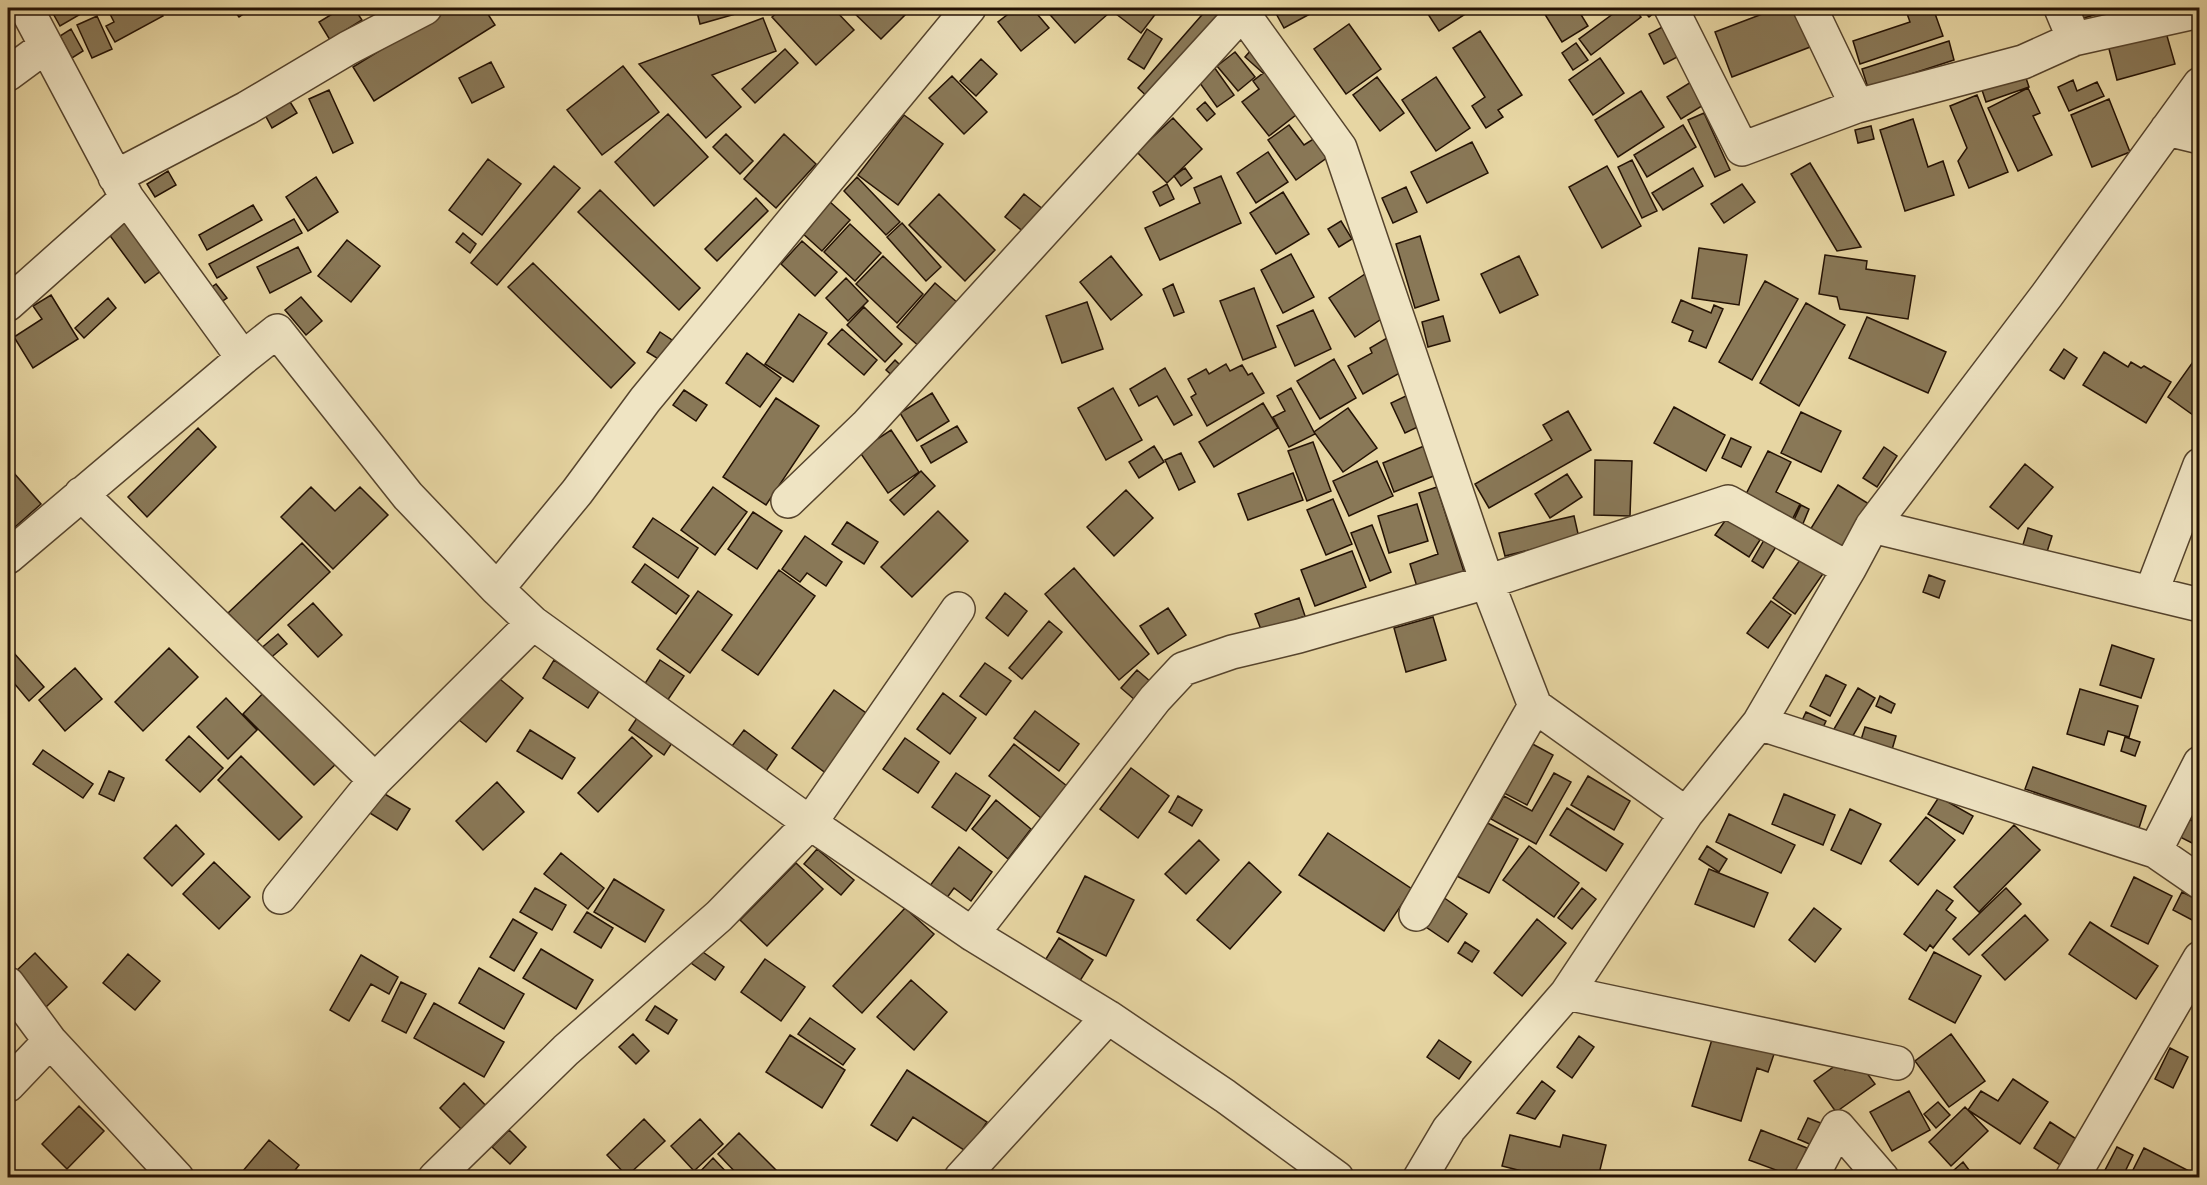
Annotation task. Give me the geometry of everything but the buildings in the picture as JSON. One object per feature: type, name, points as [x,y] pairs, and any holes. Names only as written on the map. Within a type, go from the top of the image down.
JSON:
[{"type":"street","points":[[26,8],[121,187],[243,358]]},
{"type":"street","points":[[8,304],[121,187],[348,48],[425,8]]},
{"type":"street","points":[[497,589],[576,492],[660,381],[969,8]]},
{"type":"street","points":[[1671,8],[1742,149],[1857,106],[2024,62],[2074,39],[2199,11]]},
{"type":"street","points":[[1810,8],[1857,106]]},
{"type":"street","points":[[2061,8],[2074,39]]},
{"type":"street","points":[[788,501],[866,426],[1244,9],[1340,148],[1487,582],[1535,706],[1686,814]]},
{"type":"street","points":[[8,74],[46,46]]},
{"type":"street","points":[[1420,1178],[1449,1129],[1567,993],[1686,814],[1759,723],[1872,526],[2047,295],[2199,84]]},
{"type":"street","points":[[2167,129],[2199,137]]},
{"type":"street","points":[[8,557],[277,331],[408,496],[497,589],[533,623],[810,823],[972,934],[1108,1017],[1225,1096],[1336,1178]]},
{"type":"street","points":[[2151,593],[2199,465]]},
{"type":"street","points":[[81,494],[375,780]]},
{"type":"street","points":[[972,934],[1155,699],[1183,669],[1232,652],[1299,636],[1487,582],[1728,502],[1849,569]]},
{"type":"street","points":[[1872,526],[2199,605]]},
{"type":"street","points":[[435,1178],[566,1050],[720,916],[810,823],[958,609]]},
{"type":"street","points":[[280,897],[375,780],[533,623]]},
{"type":"street","points":[[1416,914],[1535,706]]},
{"type":"street","points":[[1759,723],[2156,851],[2199,882]]},
{"type":"street","points":[[2156,851],[2199,763]]},
{"type":"street","points":[[2072,1178],[2199,958]]},
{"type":"street","points":[[8,984],[50,1041],[177,1178]]},
{"type":"street","points":[[1567,993],[1897,1064]]},
{"type":"street","points":[[961,1178],[1108,1017]]},
{"type":"street","points":[[8,1085],[50,1041]]},
{"type":"street","points":[[1811,1178],[1838,1127],[1882,1178]]},
{"type":"street","points":[[1438,1178],[1452,1147],[1449,1129]]}]
